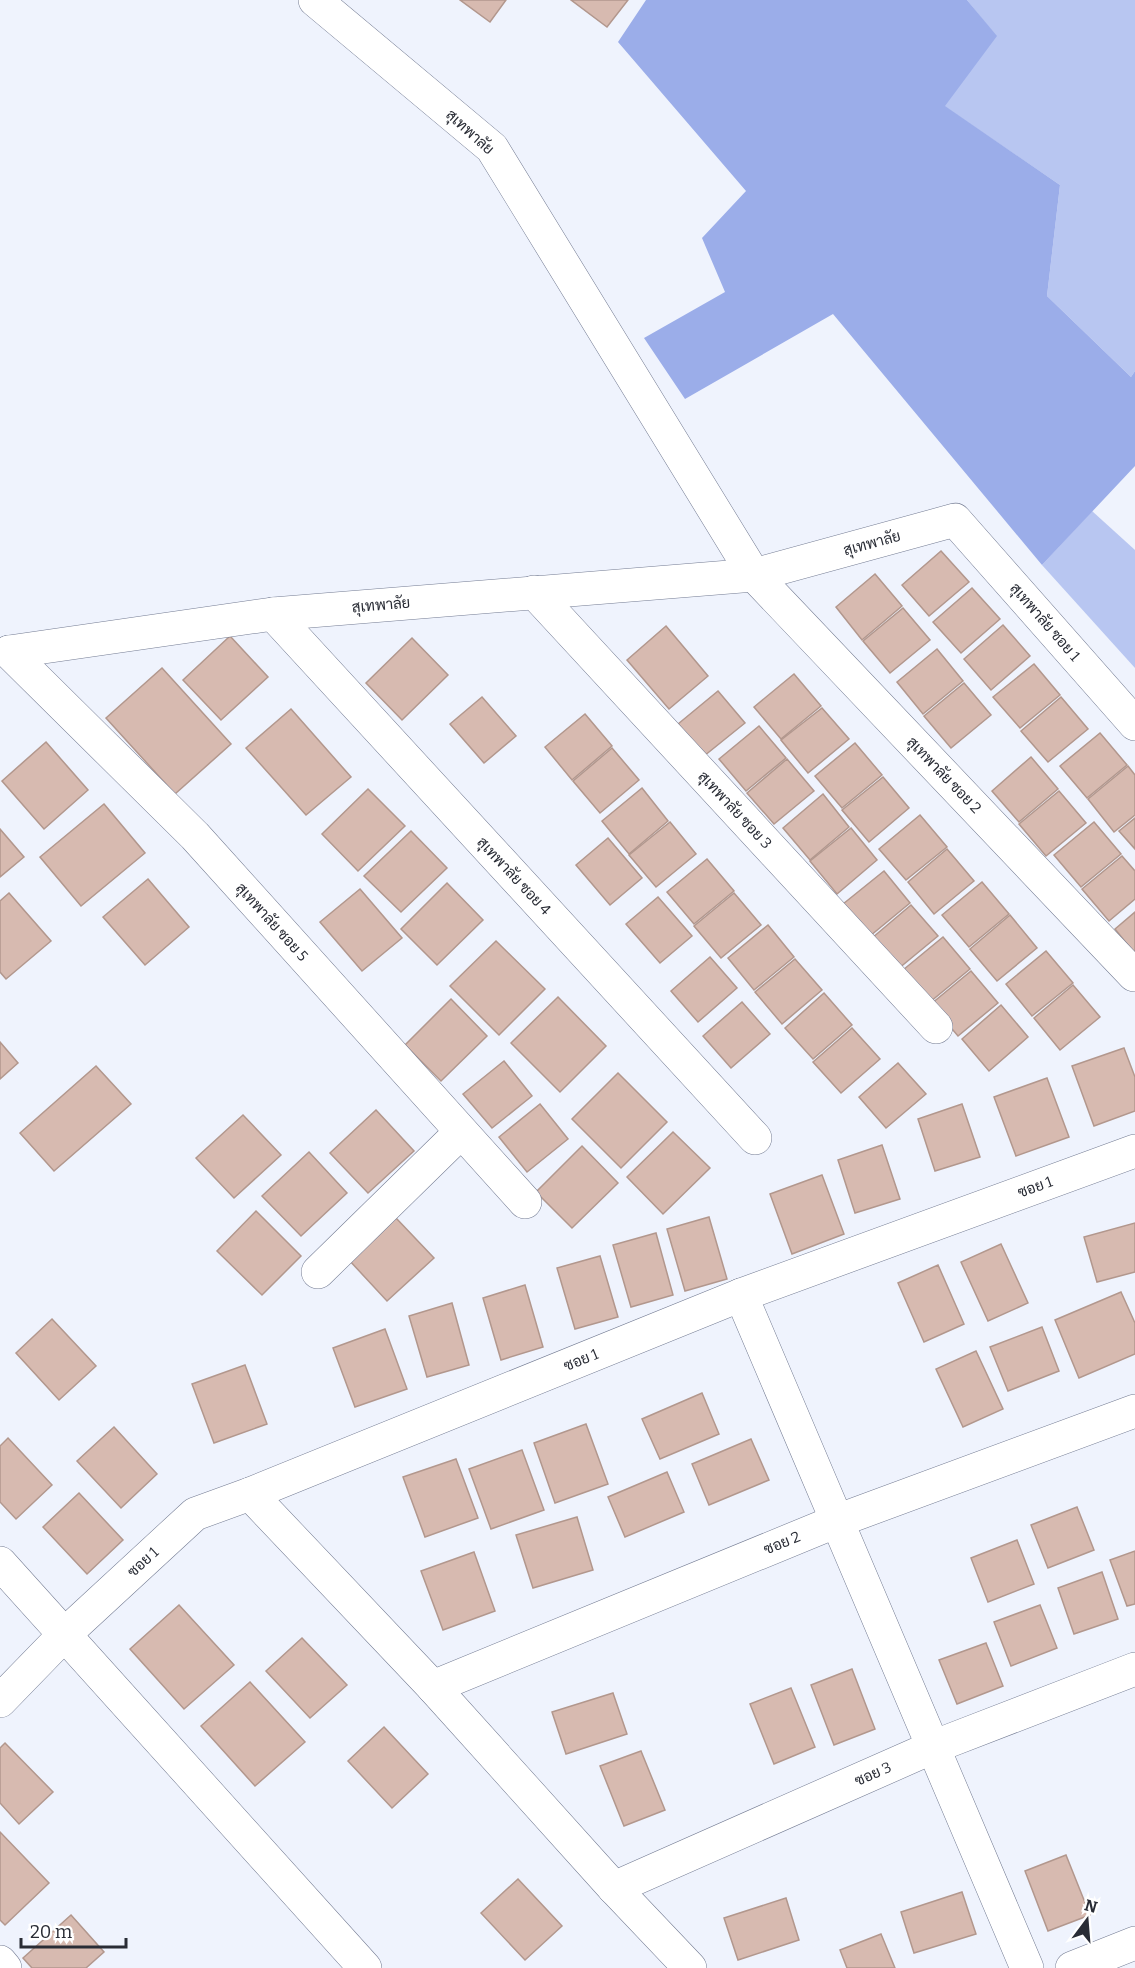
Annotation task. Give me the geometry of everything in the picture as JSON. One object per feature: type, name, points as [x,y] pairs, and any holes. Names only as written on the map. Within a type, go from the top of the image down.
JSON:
[{"type":"street","name":"สุเทพาลัย","points":[[315,0],[492,148],[754,575]]},
{"type":"street","name":"สุเทพาลัย","points":[[9,652],[273,614],[754,575],[955,520]]},
{"type":"street","name":"สุเทพาลัย ซอย 1","points":[[955,520],[1135,724]]},
{"type":"street","name":"สุเทพาลัย ซอย 2","points":[[754,575],[1134,975]]},
{"type":"street","name":"สุเทพาลัย ซอย 3","points":[[534,592],[936,1027]]},
{"type":"street","name":"สุเทพาลัย ซอย 4","points":[[273,614],[755,1138]]},
{"type":"street","name":"สุเทพาลัย ซอย 5","points":[[9,652],[195,837],[525,1202]]},
{"type":"street","points":[[318,1272],[460,1132]]},
{"type":"street","name":"ซอย 1","points":[[0,1701],[65,1634],[195,1514],[250,1494],[741,1295],[1135,1151]]},
{"type":"street","points":[[741,1295],[1027,1968]]},
{"type":"street","name":"ซอย 2","points":[[433,1687],[837,1521],[1135,1411]]},
{"type":"street","points":[[250,1494],[433,1687],[614,1888],[690,1968]]},
{"type":"street","points":[[0,1563],[365,1968]]},
{"type":"street","name":"ซอย 3","points":[[614,1888],[933,1747],[1135,1669]]},
{"type":"street","points":[[1072,1968],[1135,1943]]},
{"type":"street","points":[[0,1962],[5,1968]]},
{"type":"shaded area","points":[[646,0],[967,0],[997,36],[945,106],[1060,185],[1047,296],[1131,377],[1135,371],[1135,466],[1042,565],[833,314],[685,399],[644,338],[725,292],[702,238],[746,191],[618,42]]},
{"type":"shaded area","points":[[967,0],[1135,0],[1135,371],[1131,377],[1047,296],[1060,185],[944,106],[996,36]]},
{"type":"shaded area","points":[[1092,511],[1135,550],[1135,668],[1042,565]]},
{"type":"building","points":[[460,0],[506,0],[490,22]]},
{"type":"building","points":[[571,0],[628,0],[607,27]]},
{"type":"building","points":[[941,551],[969,582],[929,616],[902,585]]},
{"type":"building","points":[[875,574],[902,606],[862,640],[836,607]]},
{"type":"building","points":[[972,588],[1000,619],[961,653],[933,622]]},
{"type":"building","points":[[903,608],[930,640],[890,673],[863,641]]},
{"type":"building","points":[[1003,625],[1030,656],[991,690],[964,659]]},
{"type":"building","points":[[666,626],[708,676],[669,709],[627,660]]},
{"type":"building","points":[[230,636],[268,677],[221,720],[183,680]]},
{"type":"building","points":[[412,638],[448,675],[402,720],[366,683]]},
{"type":"building","points":[[937,649],[963,681],[923,714],[897,682]]},
{"type":"building","points":[[1034,664],[1060,695],[1020,728],[993,697]]},
{"type":"building","points":[[162,668],[231,744],[175,794],[106,718]]},
{"type":"building","points":[[794,674],[821,706],[781,739],[754,707]]},
{"type":"building","points":[[964,683],[991,715],[951,748],[924,716]]},
{"type":"building","points":[[718,691],[745,723],[704,756],[678,724]]},
{"type":"building","points":[[482,697],[516,736],[484,763],[450,724]]},
{"type":"building","points":[[1061,697],[1088,729],[1048,762],[1021,731]]},
{"type":"building","points":[[822,708],[849,739],[808,773],[781,740]]},
{"type":"building","points":[[291,709],[351,777],[306,815],[246,748]]},
{"type":"building","points":[[585,714],[612,746],[572,780],[545,747]]},
{"type":"building","points":[[759,726],[786,758],[746,791],[719,759]]},
{"type":"building","points":[[1100,733],[1127,765],[1087,798],[1060,766]]},
{"type":"building","points":[[46,742],[88,790],[44,829],[2,781]]},
{"type":"building","points":[[855,743],[882,775],[842,808],[815,776]]},
{"type":"building","points":[[612,748],[639,780],[600,813],[573,781]]},
{"type":"building","points":[[1031,757],[1058,789],[1019,822],[992,791]]},
{"type":"building","points":[[787,759],[814,791],[774,824],[747,793]]},
{"type":"building","points":[[1128,766],[1135,775],[1135,815],[1114,832],[1088,799]]},
{"type":"building","points":[[883,777],[909,808],[869,842],[842,810]]},
{"type":"building","points":[[642,788],[668,821],[629,854],[602,821]]},
{"type":"building","points":[[368,789],[405,826],[358,871],[322,834]]},
{"type":"building","points":[[1059,791],[1086,823],[1046,856],[1019,824]]},
{"type":"building","points":[[823,794],[849,827],[810,860],[783,828]]},
{"type":"building","points":[[104,804],[145,853],[81,906],[40,857]]},
{"type":"building","points":[[920,815],[947,847],[906,880],[879,849]]},
{"type":"building","points":[[1135,818],[1135,849],[1119,831]]},
{"type":"building","points":[[670,822],[696,854],[656,887],[629,855]]},
{"type":"building","points":[[1094,822],[1121,854],[1081,887],[1054,855]]},
{"type":"building","points":[[851,828],[877,860],[837,894],[810,861]]},
{"type":"building","points":[[0,829],[24,857],[0,877]]},
{"type":"building","points":[[411,831],[447,868],[401,912],[364,876]]},
{"type":"building","points":[[608,838],[642,878],[610,905],[576,865]]},
{"type":"building","points":[[947,849],[974,881],[934,914],[908,882]]},
{"type":"building","points":[[1122,856],[1135,871],[1135,899],[1109,921],[1082,889]]},
{"type":"building","points":[[707,859],[734,891],[694,924],[667,892]]},
{"type":"building","points":[[884,871],[910,903],[870,936],[843,904]]},
{"type":"building","points":[[148,879],[189,927],[145,965],[103,917]]},
{"type":"building","points":[[982,882],[1009,914],[969,947],[942,915]]},
{"type":"building","points":[[447,883],[483,920],[437,965],[401,929]]},
{"type":"building","points":[[360,889],[402,938],[362,971],[320,922]]},
{"type":"building","points":[[9,893],[51,941],[6,979],[0,972],[0,901]]},
{"type":"building","points":[[734,893],[761,925],[721,958],[694,926]]},
{"type":"building","points":[[658,897],[692,936],[660,963],[626,924]]},
{"type":"building","points":[[911,905],[938,936],[898,969],[872,938]]},
{"type":"building","points":[[1135,912],[1135,954],[1115,929]]},
{"type":"building","points":[[1010,915],[1037,948],[997,981],[970,949]]},
{"type":"building","points":[[768,925],[794,957],[754,990],[728,958]]},
{"type":"building","points":[[943,937],[970,969],[930,1002],[903,970]]},
{"type":"building","points":[[496,941],[545,989],[499,1035],[450,986]]},
{"type":"building","points":[[1046,951],[1073,983],[1032,1016],[1006,984]]},
{"type":"building","points":[[710,957],[737,988],[698,1022],[671,991]]},
{"type":"building","points":[[795,959],[822,990],[782,1024],[755,992]]},
{"type":"building","points":[[971,971],[998,1003],[958,1036],[931,1004]]},
{"type":"building","points":[[1073,985],[1100,1017],[1060,1050],[1034,1018]]},
{"type":"building","points":[[824,993],[852,1025],[813,1059],[785,1028]]},
{"type":"building","points":[[558,997],[606,1046],[560,1092],[511,1043]]},
{"type":"building","points":[[451,999],[487,1036],[441,1081],[405,1045]]},
{"type":"building","points":[[742,1002],[770,1034],[731,1068],[703,1036]]},
{"type":"building","points":[[1001,1005],[1028,1037],[989,1071],[962,1039]]},
{"type":"building","points":[[852,1028],[880,1059],[841,1093],[813,1062]]},
{"type":"building","points":[[0,1042],[18,1063],[0,1079]]},
{"type":"building","points":[[1124,1048],[1135,1077],[1135,1111],[1094,1126],[1072,1066]]},
{"type":"building","points":[[504,1061],[532,1096],[492,1128],[463,1094]]},
{"type":"building","points":[[898,1063],[926,1094],[886,1128],[859,1097]]},
{"type":"building","points":[[96,1066],[131,1104],[54,1171],[20,1133]]},
{"type":"building","points":[[618,1073],[667,1122],[621,1168],[572,1119]]},
{"type":"building","points":[[1047,1078],[1069,1137],[1016,1156],[994,1097]]},
{"type":"building","points":[[540,1104],[568,1139],[527,1172],[499,1137]]},
{"type":"building","points":[[962,1104],[980,1157],[935,1171],[918,1119]]},
{"type":"building","points":[[376,1110],[414,1151],[368,1193],[330,1153]]},
{"type":"building","points":[[243,1115],[281,1155],[234,1198],[196,1158]]},
{"type":"building","points":[[673,1132],[710,1168],[663,1214],[627,1177]]},
{"type":"building","points":[[882,1145],[900,1199],[855,1213],[838,1160]]},
{"type":"building","points":[[582,1146],[618,1183],[572,1228],[536,1192]]},
{"type":"building","points":[[309,1152],[347,1193],[301,1236],[262,1196]]},
{"type":"building","points":[[822,1175],[844,1234],[792,1254],[770,1194]]},
{"type":"building","points":[[256,1211],[301,1256],[262,1295],[217,1251]]},
{"type":"building","points":[[709,1217],[727,1279],[685,1291],[667,1229]]},
{"type":"building","points":[[396,1218],[434,1258],[387,1301],[349,1260]]},
{"type":"building","points":[[1135,1223],[1135,1272],[1097,1282],[1084,1237]]},
{"type":"building","points":[[656,1233],[673,1295],[631,1307],[613,1245]]},
{"type":"building","points":[[1001,1244],[1028,1303],[988,1321],[961,1262]]},
{"type":"building","points":[[600,1256],[618,1317],[575,1329],[557,1268]]},
{"type":"building","points":[[938,1265],[964,1324],[924,1342],[898,1283]]},
{"type":"building","points":[[525,1285],[543,1347],[501,1360],[483,1298]]},
{"type":"building","points":[[1121,1292],[1135,1323],[1135,1354],[1079,1378],[1055,1320]]},
{"type":"building","points":[[452,1303],[469,1365],[427,1377],[409,1316]]},
{"type":"building","points":[[52,1319],[96,1366],[59,1400],[16,1353]]},
{"type":"building","points":[[1042,1327],[1059,1371],[1008,1391],[990,1347]]},
{"type":"building","points":[[385,1329],[407,1389],[355,1407],[333,1348]]},
{"type":"building","points":[[976,1351],[1003,1409],[963,1427],[936,1369]]},
{"type":"building","points":[[245,1365],[267,1424],[214,1443],[192,1384]]},
{"type":"building","points":[[702,1393],[719,1434],[660,1459],[642,1419]]},
{"type":"building","points":[[586,1424],[608,1484],[555,1503],[534,1443]]},
{"type":"building","points":[[114,1427],[157,1474],[121,1508],[77,1461]]},
{"type":"building","points":[[8,1438],[52,1485],[16,1519],[0,1502],[0,1446]]},
{"type":"building","points":[[751,1439],[769,1480],[709,1505],[692,1464]]},
{"type":"building","points":[[522,1450],[544,1510],[491,1529],[469,1469]]},
{"type":"building","points":[[456,1459],[478,1518],[425,1537],[403,1477]]},
{"type":"building","points":[[667,1472],[684,1512],[625,1537],[608,1497]]},
{"type":"building","points":[[79,1493],[123,1540],[87,1574],[43,1527]]},
{"type":"building","points":[[1077,1507],[1094,1550],[1048,1568],[1031,1525]]},
{"type":"building","points":[[577,1517],[593,1570],[533,1588],[516,1535]]},
{"type":"building","points":[[1017,1540],[1034,1584],[988,1602],[971,1558]]},
{"type":"building","points":[[1135,1551],[1135,1604],[1127,1606],[1110,1560]]},
{"type":"building","points":[[474,1552],[495,1611],[443,1630],[421,1571]]},
{"type":"building","points":[[1102,1572],[1118,1619],[1074,1634],[1058,1588]]},
{"type":"building","points":[[179,1605],[234,1665],[184,1709],[130,1649]]},
{"type":"building","points":[[1040,1605],[1057,1648],[1011,1666],[994,1622]]},
{"type":"building","points":[[302,1638],[347,1685],[310,1718],[266,1671]]},
{"type":"building","points":[[986,1643],[1003,1686],[957,1704],[939,1660]]},
{"type":"building","points":[[852,1669],[875,1729],[834,1745],[811,1685]]},
{"type":"building","points":[[250,1682],[305,1742],[255,1786],[201,1726]]},
{"type":"building","points":[[791,1688],[815,1747],[774,1764],[750,1704]]},
{"type":"building","points":[[613,1693],[627,1734],[566,1754],[552,1712]]},
{"type":"building","points":[[384,1727],[428,1774],[392,1808],[348,1761]]},
{"type":"building","points":[[5,1743],[53,1792],[19,1824],[0,1803],[0,1748]]},
{"type":"building","points":[[641,1751],[665,1810],[624,1826],[600,1766]]},
{"type":"building","points":[[0,1832],[49,1883],[5,1925],[0,1920]]},
{"type":"building","points":[[1066,1855],[1090,1915],[1048,1931],[1025,1871]]},
{"type":"building","points":[[518,1879],[562,1926],[525,1960],[481,1913]]},
{"type":"building","points":[[962,1892],[976,1934],[914,1953],[901,1912]]},
{"type":"building","points":[[786,1898],[799,1940],[738,1960],[724,1918]]},
{"type":"building","points":[[71,1915],[104,1952],[86,1968],[32,1968],[23,1958]]},
{"type":"building","points":[[881,1934],[895,1968],[847,1968],[840,1950]]}]
